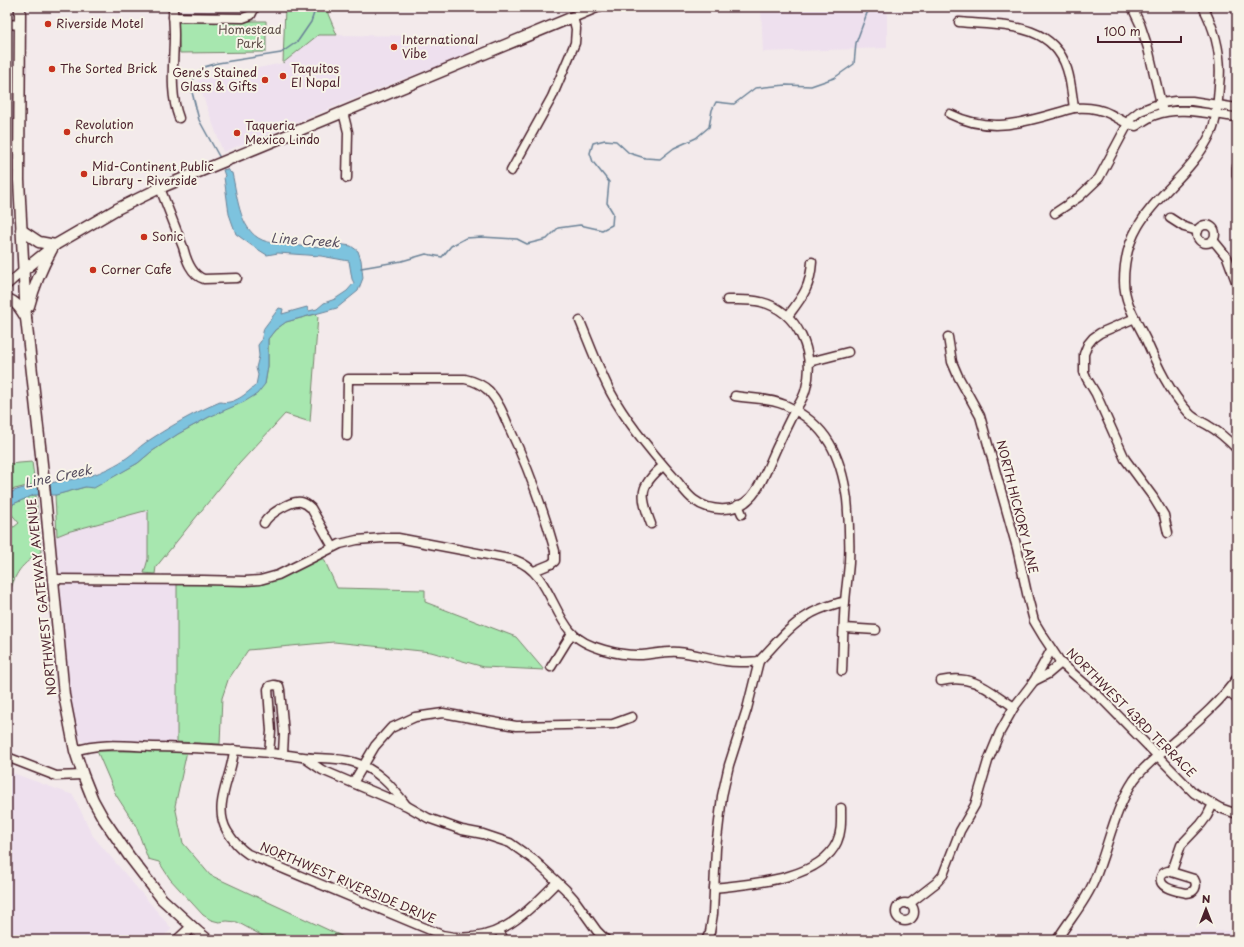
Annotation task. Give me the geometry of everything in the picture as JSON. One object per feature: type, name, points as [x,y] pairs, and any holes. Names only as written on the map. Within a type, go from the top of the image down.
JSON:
[{"type":"main road","name":"NORTHWEST GATEWAY AVENUE","points":[[20,7],[20,180],[26,318],[42,464],[64,696],[75,751],[98,811],[129,856],[162,899],[208,940]]},
{"type":"main road","points":[[24,270],[55,245],[117,209],[160,188],[596,7]]},
{"type":"main road","points":[[21,230],[39,242],[55,245]]},
{"type":"main road","points":[[26,318],[41,270],[55,245]]},
{"type":"main road","points":[[7,299],[19,307],[26,318]]},
{"type":"main road","points":[[178,940],[192,927]]},
{"type":"street","points":[[173,7],[174,97],[175,107],[179,118]]},
{"type":"street","points":[[173,17],[243,18],[251,14],[255,7]]},
{"type":"street","points":[[1132,7],[1140,24],[1148,48],[1163,113]]},
{"type":"street","points":[[1203,7],[1213,29],[1218,49],[1220,74],[1216,115],[1212,131],[1199,153],[1148,210],[1133,234],[1127,254],[1124,282],[1126,295],[1135,318],[1167,384],[1190,414],[1220,433],[1237,449]]},
{"type":"street","points":[[511,171],[552,97],[575,43],[576,29],[572,17]]},
{"type":"street","points":[[959,22],[1020,28],[1032,31],[1045,38],[1054,46],[1065,65],[1074,108]]},
{"type":"street","points":[[7,24],[20,25]]},
{"type":"street","points":[[1055,213],[1079,197],[1099,178],[1131,118],[1140,111],[1161,103],[1180,101],[1217,104],[1237,108]]},
{"type":"street","points":[[950,114],[968,122],[991,126],[1004,126],[1028,121],[1074,108],[1091,108],[1098,110],[1110,114],[1128,124],[1136,126],[1155,115],[1182,111],[1237,117]]},
{"type":"street","points":[[343,112],[348,132],[347,178]]},
{"type":"street","points":[[1237,168],[1237,176]]},
{"type":"street","points":[[160,188],[185,255],[193,271],[199,277],[204,279],[238,278]]},
{"type":"street","points":[[1170,218],[1184,227],[1198,232]]},
{"type":"street","points":[[1203,226],[1211,226],[1215,233],[1213,240],[1206,244],[1199,240],[1198,232],[1203,226]]},
{"type":"street","points":[[1213,240],[1227,256],[1237,284]]},
{"type":"street","points":[[788,316],[808,288],[812,262]]},
{"type":"street","points":[[7,285],[24,270]]},
{"type":"street","points":[[580,321],[612,394],[628,419],[663,466],[695,501],[709,508],[725,509],[750,499],[756,491],[795,410],[802,401],[807,384],[809,362],[805,343],[800,332],[788,316],[778,309],[761,302],[727,300]]},
{"type":"street","points":[[1135,318],[1100,333],[1088,344],[1084,354],[1084,372],[1096,394],[1125,459],[1153,497],[1164,515],[1168,533]]},
{"type":"street","name":"NORTH HICKORY LANE","points":[[948,337],[952,362],[980,416],[984,427],[1013,534],[1034,621],[1051,650]]},
{"type":"street","points":[[809,362],[848,352]]},
{"type":"street","points":[[347,436],[348,378],[465,379],[477,382],[488,389],[496,399],[516,442],[534,488],[553,544],[555,557],[554,561],[534,572]]},
{"type":"street","points":[[735,396],[773,401],[795,410],[810,421],[824,435],[835,452],[842,471],[849,529],[849,562],[845,601],[842,671]]},
{"type":"street","points":[[651,524],[645,508],[643,496],[646,485],[651,476],[663,466]]},
{"type":"street","points":[[264,523],[271,514],[292,503],[302,502],[311,508],[333,547]]},
{"type":"street","points":[[738,505],[742,514]]},
{"type":"street","points":[[53,579],[252,580],[278,575],[340,544],[363,539],[398,538],[515,560],[526,565],[534,572],[572,633],[586,643],[615,652],[628,654],[678,652],[741,663],[759,661]]},
{"type":"street","points":[[706,940],[711,925],[716,848],[724,790],[729,765],[747,709],[759,661],[786,632],[807,615],[825,607],[845,601]]},
{"type":"street","points":[[844,628],[876,630]]},
{"type":"street","points":[[551,667],[572,633]]},
{"type":"street","points":[[908,904],[936,883],[943,875],[960,831],[975,805],[988,761],[1000,732],[1014,707],[1034,681],[1051,650]]},
{"type":"street","name":"NORTHWEST 43RD TERRACE","points":[[1051,650],[1061,664],[1102,699],[1194,793],[1213,804],[1237,814]]},
{"type":"street","points":[[1034,681],[1048,674],[1061,664]]},
{"type":"street","points":[[1057,940],[1082,904],[1091,888],[1124,798],[1134,780],[1145,766],[1228,692],[1237,678]]},
{"type":"street","points":[[941,681],[961,679],[977,683],[1014,707]]},
{"type":"street","points":[[269,752],[271,731],[268,689],[270,686],[274,685],[278,686],[280,690],[284,734],[283,754]]},
{"type":"street","points":[[1228,692],[1237,699]]},
{"type":"street","points":[[353,783],[375,746],[391,728],[416,717],[443,713],[516,726],[613,724],[632,717]]},
{"type":"street","points":[[75,751],[83,748],[112,745],[269,752],[353,762],[378,774],[390,784],[407,806]]},
{"type":"street","name":"NORTHWEST RIVERSIDE DRIVE","points":[[234,750],[233,761],[221,809],[225,828],[230,837],[241,849],[248,854],[442,935],[455,938],[468,938],[499,931],[515,922],[557,882]]},
{"type":"street","points":[[7,757],[56,776],[83,775]]},
{"type":"street","points":[[303,757],[322,770],[407,806],[428,818],[462,830],[483,834],[510,843],[534,860],[574,899],[597,931],[606,940]]},
{"type":"street","points":[[1172,871],[1181,844],[1201,824],[1213,804]]},
{"type":"street","points":[[714,888],[781,877],[815,865],[823,860],[832,851],[836,843],[841,826],[841,808]]},
{"type":"street","points":[[499,931],[504,940]]},
{"type":"street","points":[[597,931],[600,940]]},
{"type":"shaded area","points":[[761,7],[887,7],[887,48],[763,52]]},
{"type":"shaded area","points":[[318,35],[463,36],[471,53],[223,152],[197,80],[283,63]]},
{"type":"shaded area","points":[[148,510],[148,559],[142,577],[64,576],[59,573],[55,537],[67,532]]},
{"type":"shaded area","points":[[69,583],[177,583],[177,742],[84,742],[78,739],[69,689],[60,591],[62,585]]},
{"type":"shaded area","points":[[7,771],[73,795],[93,836],[172,929],[159,940],[7,940]]},
{"type":"shaded area","points":[[1237,931],[1237,940],[1068,940],[1074,933]]},
{"type":"green space","points":[[285,7],[328,7],[328,14],[337,35],[318,35],[283,63]]},
{"type":"green space","name":"Homestead Park","points":[[180,21],[266,21],[266,52],[180,53],[177,25]]},
{"type":"green space","points":[[316,314],[318,316],[310,422],[285,414],[239,464],[156,567],[155,574],[144,573],[148,559],[148,510],[57,536],[55,495],[85,487],[116,475],[138,463],[151,452],[178,434],[265,384],[268,366],[268,339],[275,330],[286,322]]},
{"type":"green space","points":[[32,462],[35,484],[7,491],[7,464]]},
{"type":"green space","points":[[36,495],[41,552],[26,563],[18,572],[7,600],[7,525],[14,527],[19,523],[9,511],[13,504]]},
{"type":"green space","points":[[323,557],[337,588],[425,590],[425,602],[516,637],[544,670],[484,667],[431,652],[334,642],[248,650],[228,680],[222,698],[220,744],[177,742],[177,583],[255,585],[265,583]]},
{"type":"green space","points":[[97,751],[187,751],[175,806],[183,843],[210,875],[350,940],[270,940],[237,922],[219,922],[211,920],[203,915],[170,879],[159,862],[148,859],[136,826],[116,795]]},
{"type":"water","points":[[227,169],[232,173],[241,214],[245,224],[251,232],[258,238],[272,243],[300,246],[328,247],[338,244],[351,246],[358,251],[361,260],[363,278],[358,291],[337,308],[286,322],[275,330],[268,339],[268,366],[265,384],[257,394],[244,402],[209,417],[178,434],[151,452],[138,463],[94,488],[85,487],[56,495],[34,495],[13,504],[7,513],[7,495],[13,492],[33,486],[90,476],[124,460],[145,443],[172,426],[210,406],[220,402],[230,402],[244,395],[256,385],[258,375],[256,368],[259,356],[258,345],[261,341],[264,328],[279,308],[283,309],[282,314],[307,307],[309,311],[317,309],[324,303],[335,299],[347,291],[354,283],[349,261],[321,256],[278,253],[267,255],[236,234],[229,214],[223,170]]},
{"type":"waterway","name":"Line Creek","points":[[221,160],[199,120],[192,92],[194,75],[204,67],[218,63],[281,53],[298,41],[311,22],[316,7]]},
{"type":"waterway","points":[[361,268],[402,261],[426,254],[442,257],[451,246],[466,238],[482,237],[517,239],[527,244],[547,239],[558,228],[580,225],[602,230],[612,225],[613,213],[607,203],[609,182],[593,162],[590,153],[593,143],[605,140],[616,141],[629,153],[645,158],[660,159],[674,148],[696,138],[709,127],[712,110],[716,102],[734,104],[755,88],[786,85],[811,86],[834,78],[854,64],[856,43],[867,13],[875,7]]},
{"type":"waterway","points":[[7,486],[10,493]]},
{"type":"place","name":"Riverside Motel","points":[[48,24]]},
{"type":"place","name":"International Vibe","points":[[394,47]]},
{"type":"place","name":"The Sorted Brick","points":[[52,69]]},
{"type":"place","name":"Taquitos El Nopal","points":[[283,76]]},
{"type":"place","name":"Gene's Stained Glass & Gifts","points":[[265,80]]},
{"type":"place","name":"Revolution church","points":[[67,132]]},
{"type":"place","name":"Taqueria Mexico Lindo","points":[[237,133]]},
{"type":"place","name":"Mid-Continent Public Library - Riverside","points":[[84,174]]},
{"type":"place","name":"Sonic","points":[[144,237]]},
{"type":"place","name":"Corner Cafe","points":[[93,270]]}]
